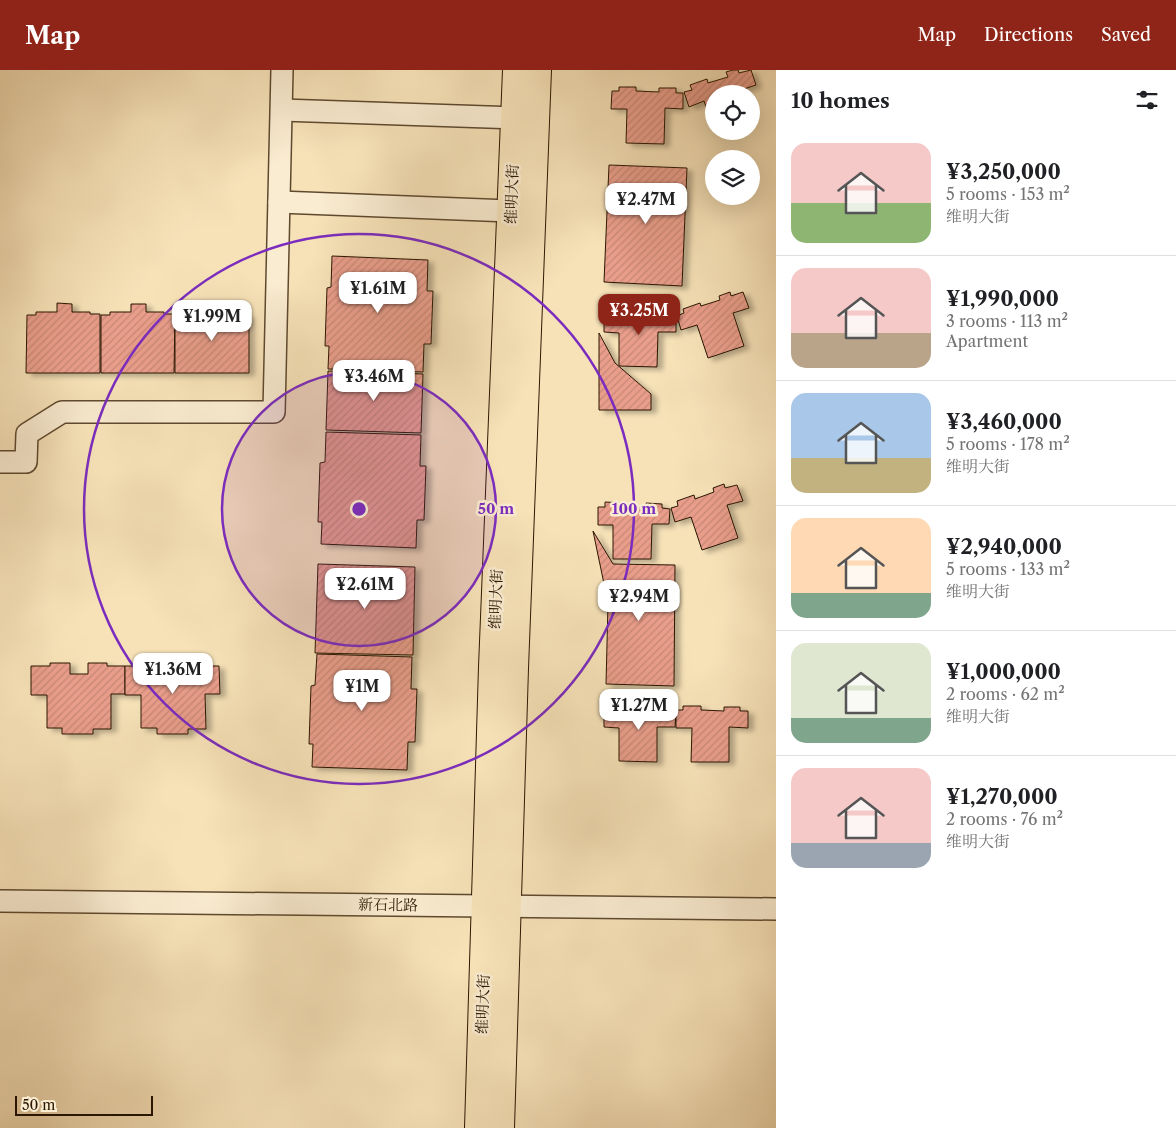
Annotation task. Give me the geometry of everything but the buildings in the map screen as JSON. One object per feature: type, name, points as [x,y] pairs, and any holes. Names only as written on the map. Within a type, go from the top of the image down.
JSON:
[{"type":"main road","name":"维明大街","points":[[500,1128],[493,667],[517,70]]},
{"type":"main road","name":"维明大街","points":[[479,1128],[514,668],[538,70]]},
{"type":"street","points":[[0,462],[26,462],[27,434],[62,412],[274,412],[282,70]]},
{"type":"street","points":[[282,110],[515,118]]},
{"type":"street","points":[[280,202],[512,211]]},
{"type":"street","name":"新石北路","points":[[0,901],[776,909]]}]
